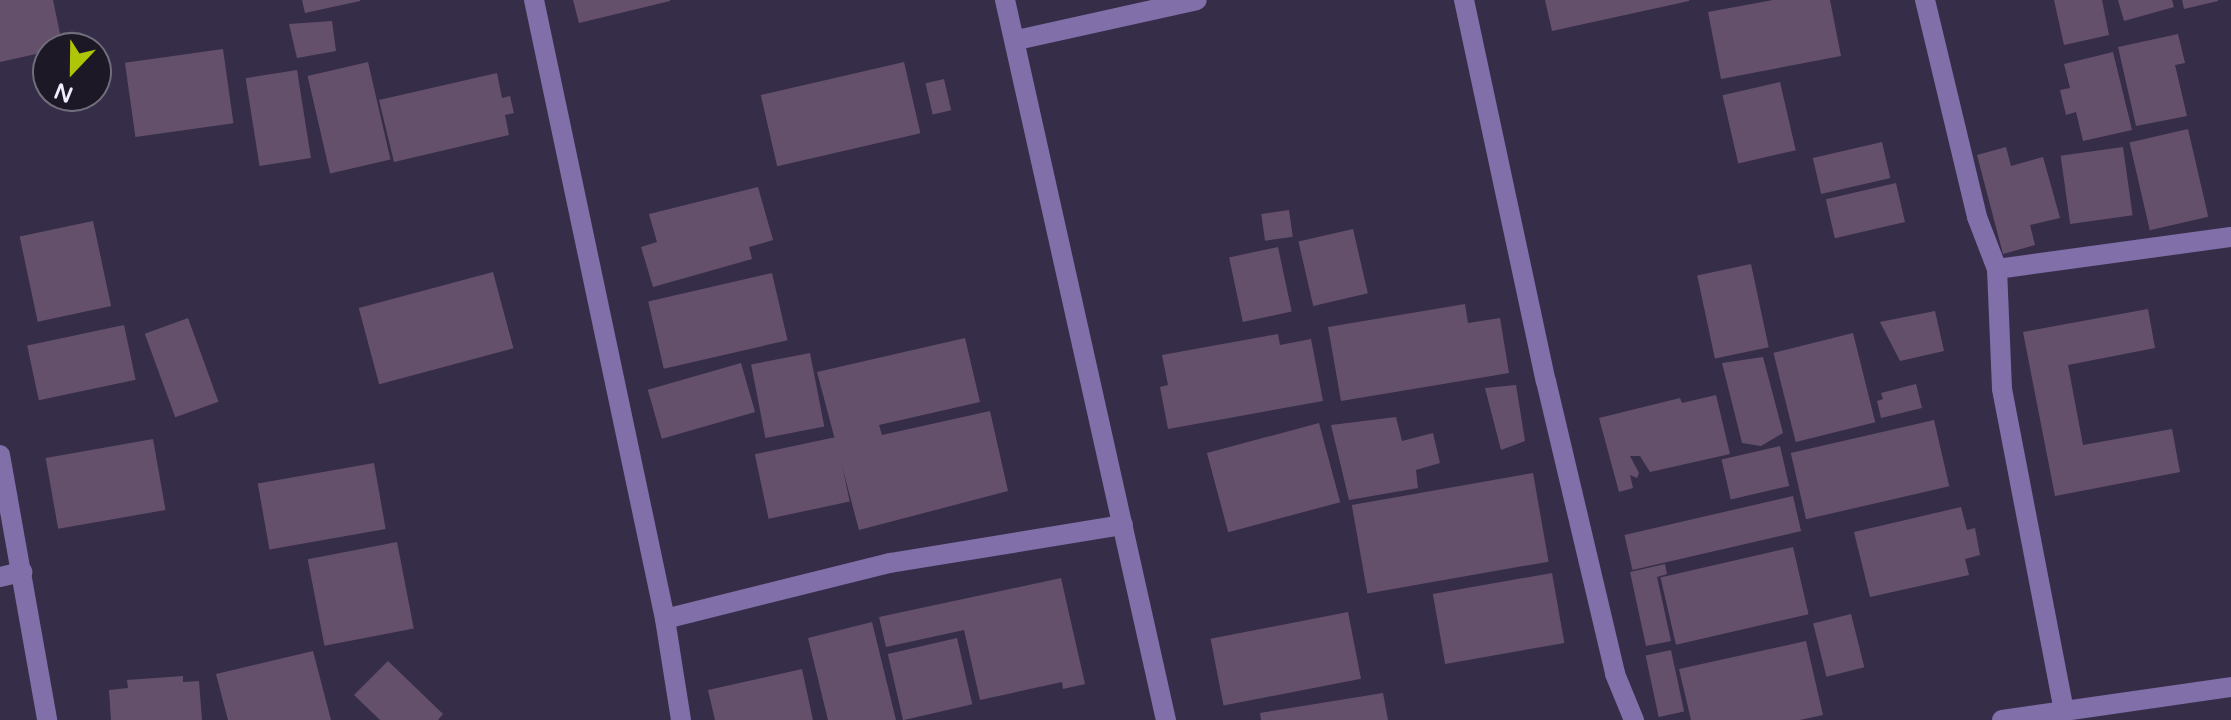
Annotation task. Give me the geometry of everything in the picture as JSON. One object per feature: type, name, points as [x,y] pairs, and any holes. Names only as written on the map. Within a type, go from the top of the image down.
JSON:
[{"type":"street","points":[[534,0],[665,619],[681,720]]},
{"type":"street","points":[[1005,0],[1017,40],[1166,720]]},
{"type":"street","points":[[1017,40],[1197,0]]},
{"type":"street","points":[[1464,0],[1549,396],[1615,674],[1634,720]]},
{"type":"street","points":[[1925,0],[1977,217],[1997,269],[2002,389],[2064,710]]},
{"type":"street","points":[[1997,269],[2231,237]]},
{"type":"street","points":[[0,455],[47,720]]},
{"type":"street","points":[[665,619],[890,563],[1123,525]]},
{"type":"street","points":[[0,577],[22,572]]},
{"type":"street","points":[[2002,720],[2231,687]]},
{"type":"building","points":[[0,0],[53,0],[60,32],[32,32],[32,55],[0,62]]},
{"type":"building","points":[[302,0],[360,0],[360,1],[305,13]]},
{"type":"building","points":[[573,0],[670,0],[670,1],[579,23]]},
{"type":"building","points":[[1545,0],[1689,0],[1689,1],[1552,31]]},
{"type":"building","points":[[1773,0],[1830,0],[1841,56],[1721,79],[1708,12]]},
{"type":"building","points":[[2054,0],[2102,0],[2109,35],[2064,45]]},
{"type":"building","points":[[2118,0],[2172,0],[2174,7],[2124,21]]},
{"type":"building","points":[[2182,0],[2218,0],[2218,1],[2184,9]]},
{"type":"building","points":[[332,21],[336,51],[297,58],[289,24]]},
{"type":"building","points":[[2178,34],[2185,63],[2175,65],[2187,116],[2136,126],[2118,47]]},
{"type":"building","points":[[223,49],[233,123],[135,137],[125,63]]},
{"type":"building","points":[[2113,52],[2132,130],[2083,141],[2076,112],[2066,115],[2060,90],[2070,88],[2064,64]]},
{"type":"building","points":[[368,62],[390,159],[330,173],[308,76]]},
{"type":"building","points":[[904,62],[920,133],[777,166],[761,95]]},
{"type":"building","points":[[297,70],[311,158],[260,166],[246,78]]},
{"type":"building","points":[[497,73],[502,98],[510,96],[514,113],[505,115],[509,135],[394,162],[379,100]]},
{"type":"building","points":[[944,79],[951,110],[933,114],[925,83]]},
{"type":"building","points":[[1780,82],[1796,150],[1738,163],[1723,95]]},
{"type":"building","points":[[2188,129],[2208,217],[2150,230],[2130,142]]},
{"type":"building","points":[[1882,142],[1890,178],[1821,194],[1813,158]]},
{"type":"building","points":[[2006,147],[2011,166],[2043,157],[2060,218],[2030,225],[2035,245],[2003,254],[1977,155]]},
{"type":"building","points":[[2123,147],[2133,215],[2070,224],[2061,156]]},
{"type":"building","points":[[1896,183],[1905,222],[1835,238],[1826,199]]},
{"type":"building","points":[[758,187],[773,240],[749,247],[752,259],[653,287],[641,247],[657,242],[649,214]]},
{"type":"building","points":[[1289,210],[1293,237],[1265,241],[1261,214]]},
{"type":"building","points":[[93,221],[111,306],[38,322],[20,237]]},
{"type":"building","points":[[1353,229],[1368,293],[1313,306],[1298,242]]},
{"type":"building","points":[[1278,247],[1292,312],[1243,322],[1229,257]]},
{"type":"building","points":[[1751,264],[1769,347],[1715,359],[1697,275]]},
{"type":"building","points":[[493,272],[513,348],[379,384],[359,308]]},
{"type":"building","points":[[772,273],[788,340],[664,369],[648,302]]},
{"type":"building","points":[[1465,304],[1468,323],[1500,318],[1509,373],[1341,401],[1328,327]]},
{"type":"building","points":[[2148,309],[2155,348],[2068,365],[2083,445],[2172,429],[2180,472],[2055,496],[2023,332]]},
{"type":"building","points":[[1935,311],[1944,351],[1900,361],[1880,322]]},
{"type":"building","points":[[188,318],[218,402],[175,417],[145,334]]},
{"type":"building","points":[[124,325],[136,380],[39,400],[27,346]]},
{"type":"building","points":[[1853,333],[1875,422],[1796,442],[1773,353]]},
{"type":"building","points":[[1278,334],[1280,345],[1311,339],[1323,401],[1168,429],[1160,387],[1168,385],[1162,355]]},
{"type":"building","points":[[965,338],[980,402],[879,425],[882,435],[990,411],[1008,491],[859,530],[817,372]]},
{"type":"building","points":[[810,353],[824,427],[765,438],[751,364]]},
{"type":"building","points":[[1763,357],[1783,433],[1761,446],[1742,443],[1722,363]]},
{"type":"building","points":[[741,363],[755,412],[662,439],[648,390]]},
{"type":"building","points":[[1916,384],[1922,408],[1881,418],[1877,401],[1883,399],[1881,393]]},
{"type":"building","points":[[1516,385],[1525,441],[1501,450],[1485,388]]},
{"type":"building","points":[[1716,395],[1730,454],[1650,472],[1640,456],[1630,456],[1639,473],[1637,478],[1630,475],[1633,488],[1619,492],[1599,418],[1680,398],[1682,403]]},
{"type":"building","points":[[1396,417],[1402,441],[1433,433],[1440,463],[1416,470],[1418,488],[1349,500],[1331,425]]},
{"type":"building","points":[[1934,420],[1949,486],[1806,519],[1791,453]]},
{"type":"building","points":[[1319,423],[1340,502],[1228,532],[1207,453]]},
{"type":"building","points":[[836,437],[850,502],[769,519],[755,454]]},
{"type":"building","points":[[153,439],[166,510],[58,529],[46,458]]},
{"type":"building","points":[[1780,446],[1789,486],[1731,499],[1722,459]]},
{"type":"building","points":[[374,463],[386,529],[269,549],[258,483]]},
{"type":"building","points":[[1533,473],[1549,562],[1367,594],[1352,505]]},
{"type":"building","points":[[1793,496],[1801,531],[1633,570],[1624,535]]},
{"type":"building","points":[[1961,507],[1967,530],[1975,528],[1980,555],[1965,559],[1969,575],[1870,597],[1854,532]]},
{"type":"building","points":[[397,542],[414,628],[324,646],[308,559]]},
{"type":"building","points":[[1793,547],[1809,614],[1676,645],[1660,578]]},
{"type":"building","points":[[1665,564],[1667,574],[1657,577],[1671,641],[1646,646],[1630,572]]},
{"type":"building","points":[[1552,573],[1564,643],[1445,664],[1433,594]]},
{"type":"building","points":[[1061,578],[1085,684],[1063,689],[1062,682],[980,700],[964,630],[886,647],[879,617]]},
{"type":"building","points":[[1348,612],[1361,679],[1224,705],[1211,639]]},
{"type":"building","points":[[1851,614],[1864,667],[1826,677],[1813,623]]},
{"type":"building","points":[[872,622],[896,720],[828,720],[808,638]]},
{"type":"building","points":[[957,638],[972,704],[903,720],[888,654]]},
{"type":"building","points":[[1806,641],[1823,715],[1800,720],[1691,720],[1679,669]]},
{"type":"building","points":[[1671,650],[1684,712],[1659,717],[1646,655]]},
{"type":"building","points":[[313,651],[331,720],[228,720],[216,674]]},
{"type":"building","points":[[388,661],[443,714],[438,720],[380,720],[354,695]]},
{"type":"building","points":[[802,669],[813,720],[715,720],[708,690]]},
{"type":"building","points":[[183,676],[183,682],[199,681],[202,720],[111,720],[109,690],[128,688],[127,680]]},
{"type":"building","points":[[1383,693],[1388,720],[1261,720],[1260,713]]}]
